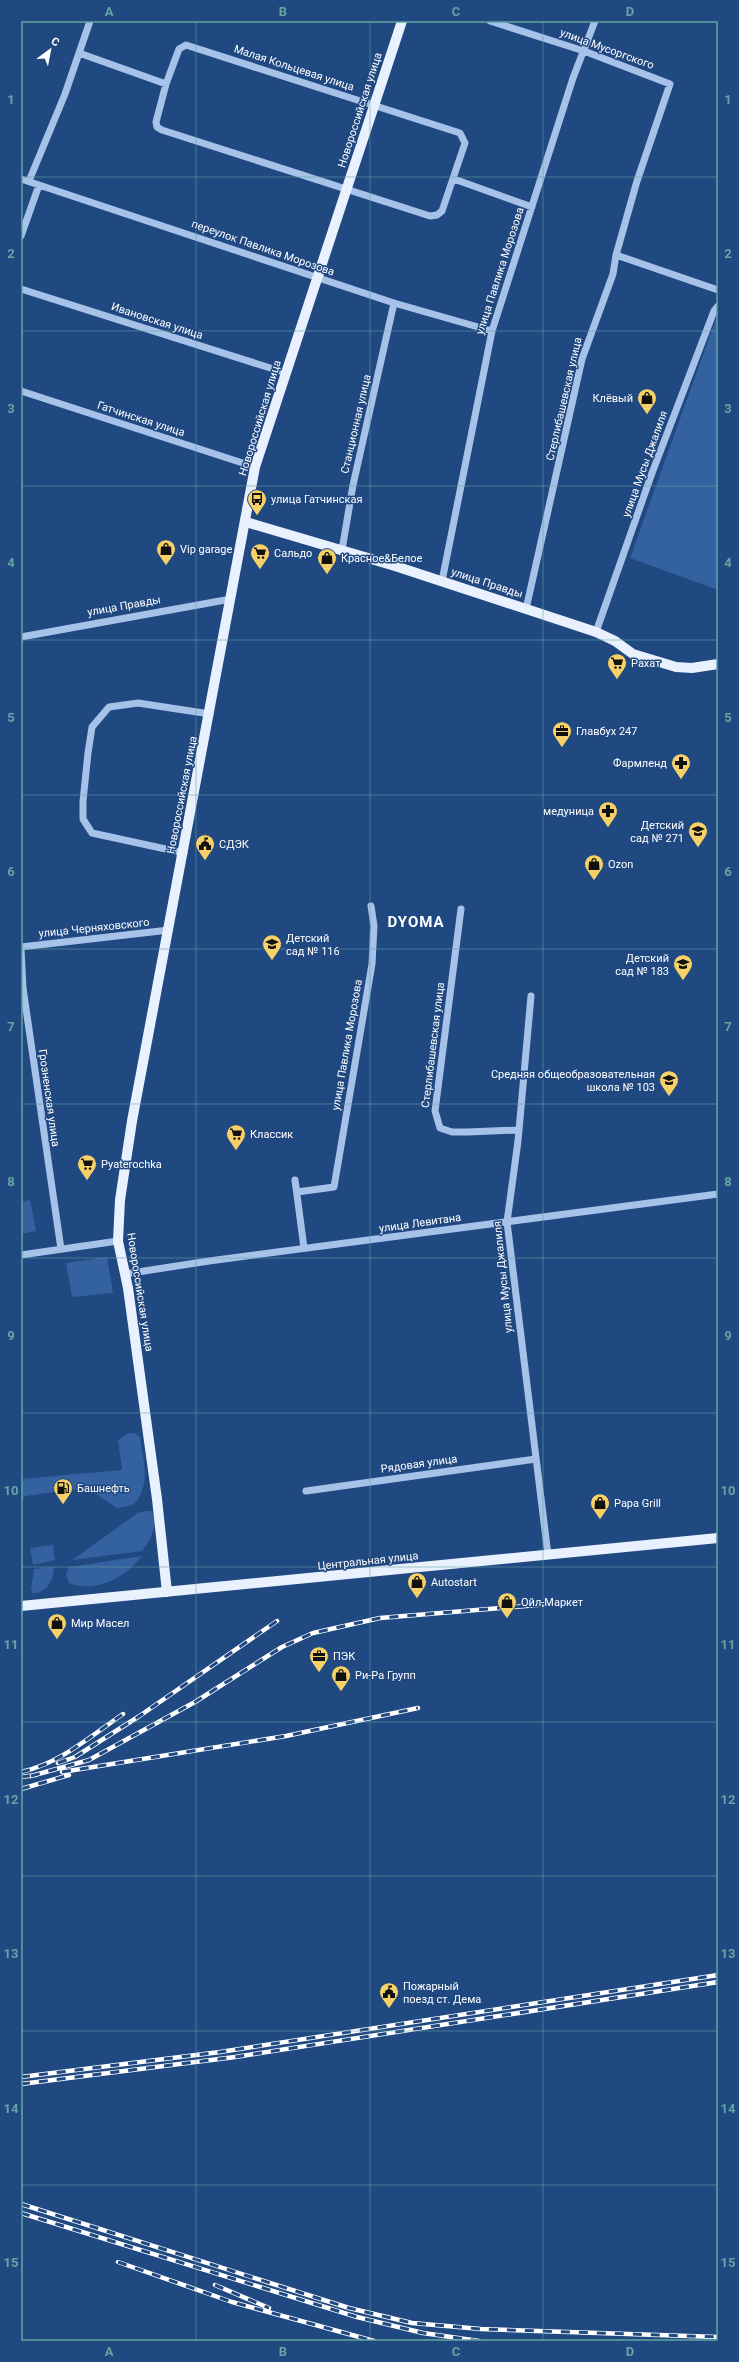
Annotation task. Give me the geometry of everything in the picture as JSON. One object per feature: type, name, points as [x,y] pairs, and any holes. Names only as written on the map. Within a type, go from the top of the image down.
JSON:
[{"type":"main road","name":"Новороссийская улица","points":[[168,1592],[157,1499],[126,1274],[118,1241],[120,1200],[131,1128],[184,853],[255,467],[402,21]]},
{"type":"main road","name":"улица Правды","points":[[246,522],[442,581],[596,632],[616,641],[633,654],[676,667],[692,668],[718,664]]},
{"type":"main road","name":"Центральная улица","points":[[21,1606],[718,1538]]},
{"type":"street","points":[[29,181],[65,94],[78,52],[90,21]]},
{"type":"street","name":"улица Мусоргского","points":[[490,21],[584,51],[670,84]]},
{"type":"street","name":"улица Павлика Морозова","points":[[442,581],[492,331],[573,78],[595,21]]},
{"type":"street","name":"Малая Кольцевая улица","points":[[186,46],[460,133],[464,137],[465,143],[442,211],[437,215],[430,216],[162,130],[157,127],[156,122],[166,84],[178,49],[186,46]]},
{"type":"street","points":[[78,52],[166,84]]},
{"type":"street","name":"Стерлибашевская улица","points":[[526,609],[582,358],[613,274],[616,255],[637,181],[670,84]]},
{"type":"street","name":"переулок Павлика Морозова","points":[[21,179],[394,303],[492,331]]},
{"type":"street","points":[[454,179],[532,207]]},
{"type":"street","points":[[21,236],[39,185]]},
{"type":"street","points":[[616,255],[718,290]]},
{"type":"street","name":"Ивановская улица","points":[[21,289],[286,373]]},
{"type":"street","name":"Станционная улица","points":[[342,550],[353,485],[394,303]]},
{"type":"street","name":"улица Мусы Джалиля","points":[[596,632],[652,473],[714,311],[718,306]]},
{"type":"street","name":"Гатчинская улица","points":[[21,391],[255,467]]},
{"type":"street","name":"улица Правды","points":[[21,636],[231,599]]},
{"type":"street","points":[[184,853],[92,833],[83,819],[83,802],[92,727],[109,707],[138,703],[210,714]]},
{"type":"street","name":"улица Павлика Морозова","points":[[297,1192],[334,1187],[372,964],[374,926],[371,906]]},
{"type":"street","name":"Стерлибашевская улица","points":[[461,910],[435,1111],[440,1128],[452,1132],[518,1130]]},
{"type":"street","name":"улица Черняховского","points":[[21,947],[169,930]]},
{"type":"street","name":"Грозненская улица","points":[[21,950],[23,988],[61,1249]]},
{"type":"street","name":"улица Мусы Джалиля","points":[[531,996],[518,1130],[507,1222],[548,1555]]},
{"type":"street","points":[[295,1180],[304,1248]]},
{"type":"street","name":"улица Левитана","points":[[126,1274],[304,1248],[718,1194]]},
{"type":"street","points":[[21,1255],[118,1241]]},
{"type":"street","name":"Рядовая улица","points":[[306,1491],[536,1459]]},
{"type":"shaded area","points":[[718,313],[718,590],[630,558]]},
{"type":"shaded area","points":[[30,1200],[36,1231],[21,1234],[21,1202]]},
{"type":"shaded area","points":[[107,1257],[113,1293],[72,1297],[66,1263]]},
{"type":"shaded area","points":[[128,1433],[134,1433],[140,1437],[145,1473],[143,1490],[133,1505],[117,1508],[87,1488],[25,1496],[21,1500],[21,1479],[122,1470],[118,1440]]},
{"type":"shaded area","points":[[151,1511],[155,1520],[151,1537],[142,1551],[72,1560],[138,1513]]},
{"type":"shaded area","points":[[53,1545],[55,1560],[33,1565],[30,1548]]},
{"type":"shaded area","points":[[142,1556],[128,1571],[109,1582],[99,1585],[79,1586],[69,1583],[66,1574],[69,1567]]},
{"type":"shaded area","points":[[54,1567],[49,1585],[42,1591],[33,1594],[31,1589],[34,1569]]},
{"type":"railway","points":[[31,1776],[89,1760],[195,1702],[282,1647],[313,1633],[380,1618],[574,1602]]},
{"type":"railway","points":[[58,1763],[75,1757],[138,1717],[277,1621]]},
{"type":"railway","points":[[62,1772],[286,1736],[418,1708]]},
{"type":"railway","points":[[21,1772],[48,1763],[62,1756],[123,1714]]},
{"type":"railway","points":[[21,1777],[36,1775]]},
{"type":"railway","points":[[21,1789],[69,1775]]},
{"type":"railway","points":[[21,2077],[220,2052],[718,1975]]},
{"type":"railway","points":[[21,2084],[235,2057],[718,1982]]},
{"type":"railway","points":[[21,2204],[349,2308],[412,2323],[481,2329],[718,2337]]},
{"type":"railway","points":[[21,2213],[357,2317],[423,2333],[479,2341]]},
{"type":"railway","points":[[118,2262],[232,2302],[374,2341]]},
{"type":"railway","points":[[215,2285],[269,2308]]},
{"type":"place","name":"Клёвый","points":[[647,415]]},
{"type":"place","name":"улица Гатчинская","points":[[257,516]]},
{"type":"place","name":"Vip garage","points":[[166,566]]},
{"type":"place","name":"Сальдо","points":[[260,570]]},
{"type":"place","name":"Красное&Белое","points":[[327,575]]},
{"type":"place","name":"Рахат","points":[[617,680]]},
{"type":"place","name":"Главбух 247","points":[[562,748]]},
{"type":"place","name":"Фармленд","points":[[681,780]]},
{"type":"place","name":"медуница","points":[[608,828]]},
{"type":"place","name":"Детский сад № 271","points":[[698,848]]},
{"type":"place","name":"СДЭК","points":[[205,861]]},
{"type":"place","name":"Ozon","points":[[594,881]]},
{"type":"place","name":"Детский сад № 116","points":[[272,961]]},
{"type":"place","name":"Детский сад № 183","points":[[683,981]]},
{"type":"place","name":"Средняя общеобразовательная школа № 103","points":[[669,1097]]},
{"type":"place","name":"Классик","points":[[236,1151]]},
{"type":"place","name":"Pyaterochka","points":[[87,1181]]},
{"type":"place","name":"Башнефть","points":[[63,1505]]},
{"type":"place","name":"Papa Grill","points":[[600,1520]]},
{"type":"place","name":"Autostart","points":[[417,1599]]},
{"type":"place","name":"Ойл-Маркет","points":[[507,1619]]},
{"type":"place","name":"Мир Масел","points":[[57,1640]]},
{"type":"place","name":"ПЭК","points":[[319,1673]]},
{"type":"place","name":"Ри-Ра Групп","points":[[341,1692]]},
{"type":"place","name":"Пожарный поезд ст. Дема","points":[[389,2009]]},
{"type":"district","name":"DYOMA","points":[[416,922]]}]
